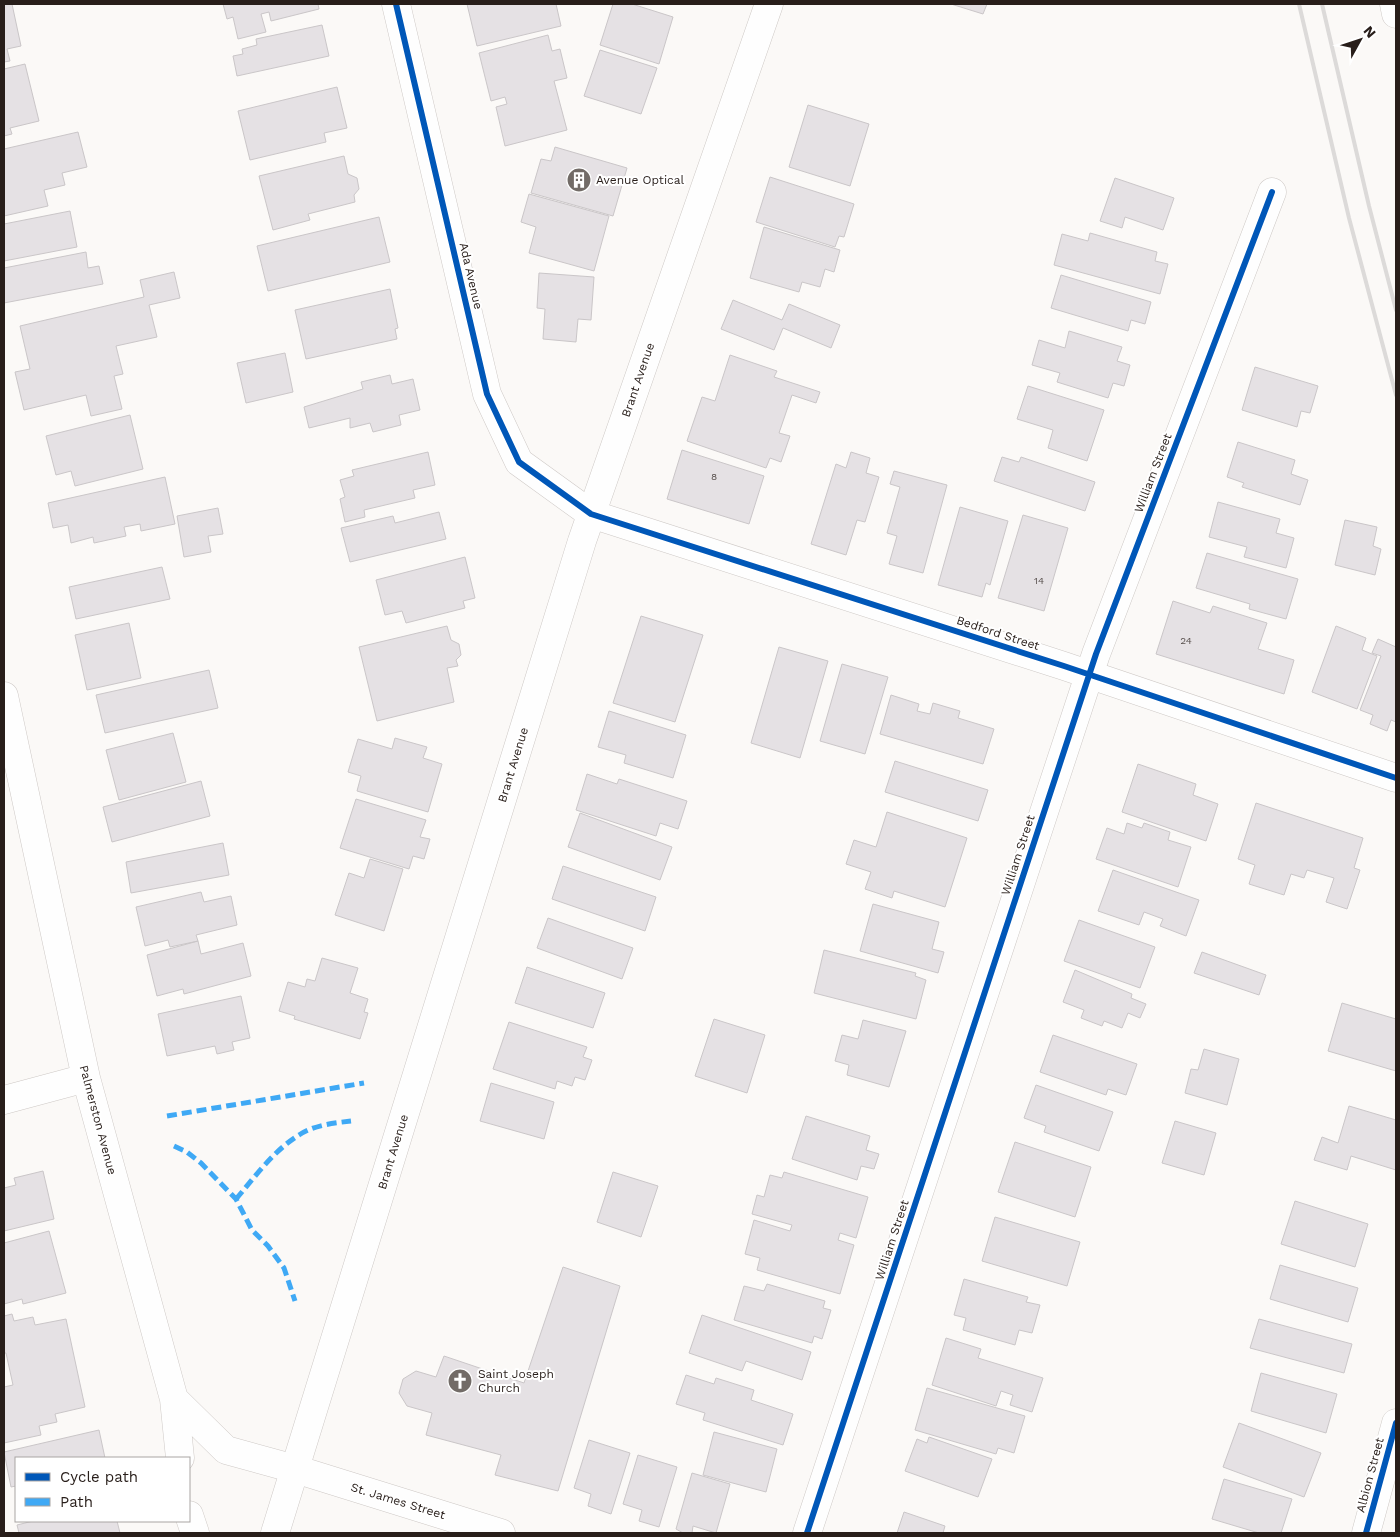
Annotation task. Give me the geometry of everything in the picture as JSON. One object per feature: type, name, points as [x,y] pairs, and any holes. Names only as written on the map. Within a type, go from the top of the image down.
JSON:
[{"type":"street","name":"Ada Avenue","points":[[396,4],[487,394],[519,462],[591,514]]},
{"type":"street","name":"Brant Avenue","points":[[275,1533],[591,514],[769,4]]},
{"type":"street","points":[[1394,4],[1396,14]]},
{"type":"street","name":"William Street","points":[[808,1533],[1093,664],[1272,192]]},
{"type":"street","name":"Bedford Street","points":[[591,514],[1093,664],[1396,778]]},
{"type":"street","name":"Palmerston Avenue","points":[[4,696],[86,1078],[174,1399],[180,1457]]},
{"type":"street","points":[[4,1100],[86,1078]]},
{"type":"street","points":[[174,1399],[226,1450],[295,1469]]},
{"type":"street","name":"Albion Street","points":[[1366,1533],[1396,1423]]},
{"type":"street","name":"St. James Street","points":[[295,1469],[502,1533]]},
{"type":"street","points":[[190,1518],[195,1533]]},
{"type":"building","points":[[4,4],[12,4],[21,46],[7,49],[10,61],[4,62]]},
{"type":"building","points":[[223,4],[318,4],[319,9],[271,21],[269,12],[261,14],[266,32],[238,39],[233,17],[227,19]]},
{"type":"building","points":[[467,4],[556,4],[561,26],[477,46]]},
{"type":"building","points":[[613,4],[632,4],[673,17],[659,64],[600,45]]},
{"type":"building","points":[[951,4],[987,4],[983,14]]},
{"type":"building","points":[[322,25],[329,56],[237,76],[233,56],[243,54],[242,49],[257,45],[256,39]]},
{"type":"building","points":[[548,35],[552,51],[560,49],[567,78],[554,81],[567,130],[505,146],[496,107],[507,104],[505,97],[491,101],[479,53]]},
{"type":"building","points":[[600,50],[657,68],[641,114],[584,96]]},
{"type":"building","points":[[25,64],[39,121],[10,128],[12,134],[4,136],[4,69]]},
{"type":"building","points":[[337,87],[347,128],[324,133],[326,142],[250,160],[238,111]]},
{"type":"building","points":[[808,105],[869,124],[850,186],[789,167]]},
{"type":"building","points":[[78,132],[87,167],[62,173],[65,185],[44,190],[48,206],[4,216],[4,149]]},
{"type":"building","name":"Avenue Optical","points":[[555,147],[627,168],[613,216],[531,193],[541,159],[551,161]]},
{"type":"building","points":[[344,156],[348,174],[357,178],[359,189],[354,195],[355,202],[308,214],[310,220],[273,230],[259,176]]},
{"type":"building","points":[[770,177],[854,204],[844,237],[839,236],[835,247],[756,222]]},
{"type":"building","points":[[1115,178],[1174,198],[1163,230],[1125,217],[1122,228],[1100,221]]},
{"type":"building","points":[[529,194],[609,216],[594,271],[529,253],[536,227],[521,222]]},
{"type":"building","points":[[70,211],[77,247],[4,261],[4,224]]},
{"type":"building","points":[[379,217],[390,262],[268,291],[257,246]]},
{"type":"building","points":[[764,227],[840,250],[834,272],[825,269],[820,287],[802,282],[799,292],[750,278]]},
{"type":"building","points":[[1090,233],[1157,252],[1155,261],[1168,264],[1160,294],[1054,265],[1062,234],[1088,241]]},
{"type":"building","points":[[86,252],[88,268],[99,266],[103,284],[4,303],[4,268]]},
{"type":"building","points":[[174,272],[180,298],[149,305],[157,337],[116,346],[123,374],[114,376],[122,409],[91,416],[86,395],[24,410],[15,372],[30,369],[20,326],[144,297],[140,280]]},
{"type":"building","points":[[539,273],[594,277],[591,320],[578,319],[576,342],[543,339],[545,309],[537,308]]},
{"type":"building","points":[[1061,275],[1151,302],[1145,324],[1131,320],[1128,331],[1051,308]]},
{"type":"building","points":[[390,289],[398,328],[395,329],[397,339],[306,359],[295,310]]},
{"type":"building","points":[[733,300],[782,320],[789,304],[840,325],[831,348],[783,328],[774,350],[721,329]]},
{"type":"building","points":[[1069,331],[1122,347],[1117,361],[1130,365],[1124,386],[1113,383],[1108,398],[1057,382],[1060,373],[1032,365],[1039,340],[1065,348]]},
{"type":"building","points":[[285,353],[293,392],[246,403],[237,363]]},
{"type":"building","points":[[730,355],[777,371],[774,377],[820,392],[816,403],[792,395],[779,433],[790,436],[781,462],[770,458],[766,468],[687,441],[702,397],[715,401]]},
{"type":"building","points":[[1255,367],[1318,386],[1310,413],[1301,411],[1297,427],[1242,410]]},
{"type":"building","points":[[390,375],[392,384],[413,379],[420,410],[399,415],[401,425],[373,432],[370,423],[350,428],[350,418],[309,428],[304,407],[363,389],[361,382]]},
{"type":"building","points":[[1028,386],[1104,410],[1087,461],[1048,448],[1053,430],[1017,419]]},
{"type":"building","points":[[130,415],[143,469],[75,486],[71,471],[56,475],[46,436]]},
{"type":"building","points":[[1238,442],[1295,460],[1291,474],[1308,480],[1300,505],[1242,487],[1244,483],[1227,477]]},
{"type":"building","points":[[682,450],[764,476],[749,524],[667,499]]},
{"type":"building","points":[[428,452],[435,485],[413,490],[415,498],[364,510],[365,517],[345,522],[340,499],[345,497],[340,480],[354,476],[352,470]]},
{"type":"building","points":[[851,452],[870,458],[866,473],[879,477],[865,522],[857,520],[846,555],[811,544],[836,464],[846,468]]},
{"type":"building","points":[[1002,457],[1019,462],[1021,457],[1095,482],[1085,511],[994,481]]},
{"type":"building","points":[[894,471],[947,485],[923,573],[889,564],[897,536],[887,533],[900,487],[890,484]]},
{"type":"building","points":[[165,477],[175,524],[141,531],[140,524],[124,527],[126,536],[94,543],[93,537],[71,543],[68,525],[53,528],[48,503]]},
{"type":"building","points":[[1218,502],[1280,519],[1276,533],[1294,538],[1286,568],[1244,557],[1247,547],[1209,537]]},
{"type":"building","points":[[960,507],[1008,521],[990,585],[986,583],[982,597],[938,585]]},
{"type":"building","points":[[218,508],[223,534],[208,536],[211,552],[184,557],[177,516]]},
{"type":"building","points":[[439,512],[446,539],[350,562],[341,528],[393,516],[395,523]]},
{"type":"building","points":[[1023,515],[1068,528],[1044,611],[998,598]]},
{"type":"building","points":[[1345,520],[1377,527],[1373,546],[1381,549],[1375,575],[1335,565]]},
{"type":"building","points":[[1207,553],[1298,579],[1286,619],[1249,609],[1250,604],[1196,588]]},
{"type":"building","points":[[465,557],[475,598],[463,601],[465,608],[406,623],[402,611],[385,615],[376,580]]},
{"type":"building","points":[[162,567],[170,599],[76,619],[69,587]]},
{"type":"building","points":[[1173,601],[1210,613],[1213,606],[1267,623],[1258,649],[1294,660],[1284,694],[1156,654]]},
{"type":"building","points":[[641,616],[703,635],[675,722],[613,703]]},
{"type":"building","points":[[129,623],[141,678],[87,690],[75,635]]},
{"type":"building","points":[[447,626],[451,640],[459,644],[461,655],[456,660],[458,666],[447,668],[454,702],[377,721],[359,647]]},
{"type":"building","points":[[1336,626],[1366,638],[1362,650],[1377,656],[1357,709],[1312,692]]},
{"type":"building","points":[[1378,639],[1396,647],[1396,722],[1391,720],[1387,731],[1370,724],[1373,715],[1360,710],[1381,656],[1372,653]]},
{"type":"building","points":[[779,647],[828,661],[800,758],[751,743]]},
{"type":"building","points":[[842,664],[888,677],[865,754],[820,741]]},
{"type":"building","points":[[209,670],[218,708],[105,733],[96,695]]},
{"type":"building","points":[[891,695],[919,704],[917,711],[930,714],[933,703],[960,711],[958,718],[994,729],[983,764],[880,734]]},
{"type":"building","points":[[609,711],[686,735],[673,778],[624,763],[626,755],[598,747]]},
{"type":"building","points":[[173,733],[186,782],[119,800],[106,750]]},
{"type":"building","points":[[395,738],[427,747],[423,758],[442,764],[428,812],[357,791],[361,776],[348,772],[358,739],[392,749]]},
{"type":"building","points":[[895,761],[988,790],[978,821],[885,792]]},
{"type":"building","points":[[1138,764],[1196,784],[1193,795],[1218,804],[1206,841],[1122,812]]},
{"type":"building","points":[[587,774],[617,784],[619,779],[687,801],[678,829],[660,823],[656,836],[576,810]]},
{"type":"building","points":[[201,781],[210,816],[112,842],[103,807]]},
{"type":"building","points":[[356,799],[426,820],[420,837],[430,839],[424,859],[413,856],[409,869],[340,848]]},
{"type":"building","points":[[1256,803],[1363,838],[1354,868],[1360,870],[1347,909],[1326,902],[1334,878],[1307,870],[1304,878],[1291,874],[1284,895],[1249,884],[1255,865],[1238,859]]},
{"type":"building","points":[[887,812],[967,838],[945,907],[894,891],[892,898],[865,889],[871,872],[846,864],[854,840],[876,847]]},
{"type":"building","points":[[580,813],[672,847],[660,880],[568,847]]},
{"type":"building","points":[[1127,823],[1142,828],[1144,823],[1170,832],[1168,840],[1191,847],[1178,887],[1096,859],[1107,828],[1124,834]]},
{"type":"building","points":[[223,843],[229,875],[131,893],[126,862]]},
{"type":"building","points":[[370,859],[403,869],[384,931],[335,915],[349,873],[364,878]]},
{"type":"building","points":[[563,866],[656,897],[645,931],[552,899]]},
{"type":"building","points":[[1113,870],[1199,900],[1186,936],[1160,926],[1163,919],[1144,912],[1139,925],[1098,911]]},
{"type":"building","points":[[201,892],[204,902],[231,896],[237,925],[196,935],[198,941],[170,947],[168,940],[145,946],[136,907]]},
{"type":"building","points":[[873,904],[939,922],[932,949],[944,952],[938,973],[860,951]]},
{"type":"building","points":[[548,918],[633,948],[622,979],[537,948]]},
{"type":"building","points":[[1079,920],[1155,947],[1140,988],[1064,961]]},
{"type":"building","points":[[198,941],[201,954],[243,943],[251,976],[184,994],[183,989],[157,996],[147,955]]},
{"type":"building","points":[[824,950],[916,973],[915,976],[926,980],[916,1019],[814,993]]},
{"type":"building","points":[[1202,952],[1266,975],[1259,995],[1194,973]]},
{"type":"building","points":[[322,958],[358,968],[350,993],[368,999],[364,1012],[368,1013],[360,1039],[294,1019],[295,1016],[279,1011],[288,982],[305,987],[307,979],[315,981]]},
{"type":"building","points":[[527,967],[605,993],[593,1028],[515,1003]]},
{"type":"building","points":[[1075,970],[1132,994],[1131,998],[1146,1004],[1140,1018],[1128,1013],[1122,1028],[1104,1021],[1102,1026],[1081,1018],[1084,1010],[1063,1002]]},
{"type":"building","points":[[241,996],[250,1038],[232,1042],[234,1050],[217,1054],[215,1046],[167,1056],[158,1014]]},
{"type":"building","points":[[1342,1003],[1396,1019],[1396,1071],[1328,1051]]},
{"type":"building","points":[[714,1019],[765,1035],[747,1093],[695,1076]]},
{"type":"building","points":[[863,1020],[906,1031],[889,1087],[847,1075],[849,1065],[835,1061],[842,1035],[858,1039]]},
{"type":"building","points":[[509,1022],[587,1047],[583,1057],[592,1060],[585,1080],[575,1077],[572,1086],[557,1081],[555,1089],[493,1069]]},
{"type":"building","points":[[1053,1035],[1137,1064],[1126,1095],[1108,1089],[1106,1095],[1040,1072]]},
{"type":"building","points":[[1204,1049],[1239,1059],[1227,1105],[1185,1093],[1191,1069],[1198,1070]]},
{"type":"building","points":[[491,1083],[554,1102],[544,1139],[480,1121]]},
{"type":"building","points":[[1036,1085],[1113,1112],[1099,1151],[1044,1132],[1046,1126],[1024,1118]]},
{"type":"building","points":[[1349,1106],[1396,1120],[1396,1170],[1351,1156],[1347,1170],[1314,1160],[1322,1137],[1338,1143]]},
{"type":"building","points":[[806,1116],[870,1136],[866,1150],[879,1154],[874,1169],[861,1166],[857,1180],[792,1159]]},
{"type":"building","points":[[1175,1121],[1216,1133],[1204,1175],[1162,1163]]},
{"type":"building","points":[[1015,1142],[1091,1167],[1075,1217],[998,1192]]},
{"type":"building","points":[[43,1171],[54,1219],[4,1231],[4,1188],[16,1185],[14,1178]]},
{"type":"building","points":[[613,1172],[658,1186],[641,1237],[597,1222]]},
{"type":"building","points":[[784,1172],[868,1197],[856,1238],[840,1233],[838,1240],[854,1245],[840,1294],[757,1270],[760,1258],[745,1254],[754,1220],[790,1231],[792,1225],[752,1214],[757,1195],[764,1197],[770,1175],[782,1178]]},
{"type":"building","points":[[1295,1201],[1368,1224],[1355,1267],[1281,1244]]},
{"type":"building","points":[[995,1217],[1080,1242],[1067,1286],[982,1261]]},
{"type":"building","points":[[49,1231],[66,1293],[23,1304],[22,1299],[4,1304],[4,1243]]},
{"type":"building","points":[[1280,1265],[1358,1288],[1348,1322],[1270,1299]]},
{"type":"building","name":"Saint Joseph Church","points":[[563,1267],[620,1286],[558,1491],[495,1475],[501,1455],[426,1435],[432,1413],[407,1406],[399,1393],[403,1379],[416,1371],[436,1377],[444,1356],[524,1383]]},
{"type":"building","points":[[964,1279],[1028,1297],[1026,1302],[1040,1305],[1032,1333],[1019,1330],[1015,1345],[963,1330],[966,1318],[954,1315]]},
{"type":"building","points":[[767,1284],[825,1301],[823,1308],[831,1310],[822,1339],[814,1336],[812,1343],[734,1320],[744,1286],[764,1291]]},
{"type":"building","points":[[12,1314],[14,1321],[33,1317],[35,1325],[66,1319],[85,1407],[55,1414],[57,1422],[39,1426],[41,1435],[4,1443],[4,1387],[13,1385],[6,1353],[4,1353],[4,1316]]},
{"type":"building","points":[[702,1315],[811,1352],[802,1380],[746,1361],[742,1371],[689,1353]]},
{"type":"building","points":[[1259,1319],[1352,1344],[1344,1373],[1250,1348]]},
{"type":"building","points":[[946,1338],[981,1349],[978,1358],[1043,1378],[1032,1412],[1010,1405],[1013,1395],[1001,1391],[996,1406],[932,1385]]},
{"type":"building","points":[[1261,1373],[1337,1394],[1326,1433],[1251,1411]]},
{"type":"building","points":[[686,1375],[714,1384],[716,1378],[754,1390],[751,1400],[793,1414],[783,1445],[703,1420],[705,1413],[676,1404]]},
{"type":"building","points":[[927,1388],[1025,1416],[1014,1453],[998,1448],[996,1454],[915,1430]]},
{"type":"building","points":[[1239,1423],[1321,1453],[1304,1497],[1223,1467]]},
{"type":"building","points":[[99,1430],[105,1457],[15,1457],[15,1486],[11,1487],[4,1452]]},
{"type":"building","points":[[714,1432],[777,1449],[766,1492],[703,1475]]},
{"type":"building","points":[[929,1437],[992,1459],[978,1497],[905,1471],[917,1439],[927,1443]]},
{"type":"building","points":[[589,1440],[630,1453],[611,1514],[588,1506],[591,1494],[574,1488]]},
{"type":"building","points":[[638,1455],[677,1467],[659,1527],[639,1521],[642,1510],[623,1504]]},
{"type":"building","points":[[692,1473],[730,1484],[716,1533],[693,1526],[692,1533],[683,1533],[676,1529]]},
{"type":"building","points":[[1224,1479],[1292,1499],[1281,1533],[1259,1533],[1212,1519]]},
{"type":"building","points":[[904,1512],[945,1526],[943,1533],[897,1533]]},
{"type":"building","points":[[29,1522],[117,1522],[120,1533],[19,1533],[17,1525]]},
{"type":"railway","points":[[1299,4],[1349,218],[1396,395]]},
{"type":"railway","points":[[1322,4],[1369,206],[1396,310]]},
{"type":"marked path","points":[[167,1116],[364,1083]]},
{"type":"marked path","points":[[236,1199],[257,1173],[290,1141],[318,1127],[351,1121]]},
{"type":"marked path","points":[[174,1146],[187,1152],[201,1163],[236,1199],[252,1230],[268,1246],[284,1268],[295,1301]]},
{"type":"cycle path","points":[[396,4],[487,394],[519,462],[591,514],[1064,666],[1396,778]]},
{"type":"cycle path","points":[[807,1533],[1096,654],[1272,192]]},
{"type":"cycle path","points":[[1366,1533],[1396,1423]]},
{"type":"place","name":"Avenue Optical","points":[[579,180]]},
{"type":"place","name":"Saint Joseph Church","points":[[460,1381]]}]
